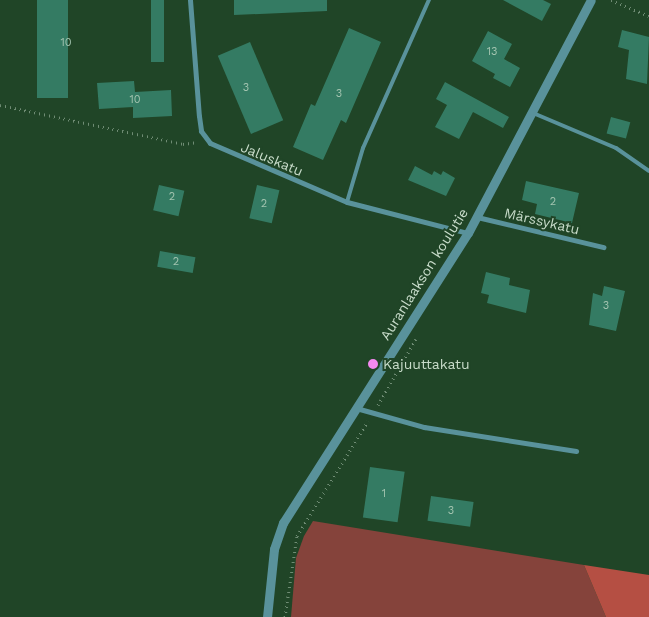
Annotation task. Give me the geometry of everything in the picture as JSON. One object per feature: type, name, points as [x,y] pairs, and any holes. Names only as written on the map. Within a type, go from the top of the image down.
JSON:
[{"type":"street","points":[[190,0],[198,116],[205,138]]},
{"type":"street","name":"Auranlaakson koulutie","points":[[267,617],[278,536],[289,512],[468,233],[591,0]]},
{"type":"street","name":"Jaluskatu","points":[[205,138],[225,152],[347,202],[468,233]]},
{"type":"street","name":"Märssykatu","points":[[477,217],[603,247]]},
{"type":"street","points":[[356,408],[407,424],[576,450]]},
{"type":"lane","points":[[347,202],[364,148],[429,0]]},
{"type":"lane","points":[[532,113],[616,148],[649,171]]},
{"type":"path","points":[[611,0],[649,16]]},
{"type":"path","points":[[0,105],[183,144],[205,138]]},
{"type":"shaded area","points":[[313,521],[584,565],[606,617],[291,617],[296,558],[304,536]]},
{"type":"shaded area","points":[[584,565],[649,575],[649,617],[606,617]]},
{"type":"building","points":[[37,0],[68,0],[68,98],[37,98]]},
{"type":"building","points":[[151,0],[164,0],[164,62],[151,62]]},
{"type":"building","points":[[234,0],[327,0],[327,11],[234,15]]},
{"type":"building","points":[[503,0],[543,0],[551,4],[542,21]]},
{"type":"building","points":[[349,28],[381,42],[346,123],[341,120],[323,160],[293,147],[311,104],[315,106]]},
{"type":"building","points":[[622,30],[649,37],[647,84],[626,79],[629,50],[618,47]]},
{"type":"building","points":[[488,31],[512,44],[504,59],[520,68],[510,87],[493,78],[495,74],[472,61]]},
{"type":"building","points":[[250,42],[283,120],[251,134],[218,56]]},
{"type":"building","points":[[134,81],[135,92],[171,90],[172,116],[133,118],[133,107],[99,109],[97,83]]},
{"type":"building","points":[[445,82],[509,117],[503,128],[473,112],[459,139],[435,127],[447,105],[436,99]]},
{"type":"building","points":[[611,117],[630,122],[626,139],[607,133]]},
{"type":"building","points":[[415,166],[432,175],[434,171],[441,175],[443,171],[455,178],[446,196],[408,180]]},
{"type":"building","points":[[526,181],[579,193],[572,223],[535,214],[537,204],[522,200]]},
{"type":"building","points":[[159,185],[184,191],[178,216],[153,210]]},
{"type":"building","points":[[257,185],[279,190],[272,223],[249,218]]},
{"type":"building","points":[[160,251],[195,257],[193,273],[157,267]]},
{"type":"building","points":[[486,272],[510,278],[509,285],[530,290],[526,313],[487,303],[489,295],[481,293]]},
{"type":"building","points":[[604,286],[625,291],[616,331],[589,325],[593,293],[602,296]]},
{"type":"building","points":[[370,467],[405,472],[398,522],[363,518]]},
{"type":"building","points":[[431,496],[474,502],[470,527],[428,521]]},
{"type":"place","name":"Kajuuttakatu","points":[[373,364]]}]
